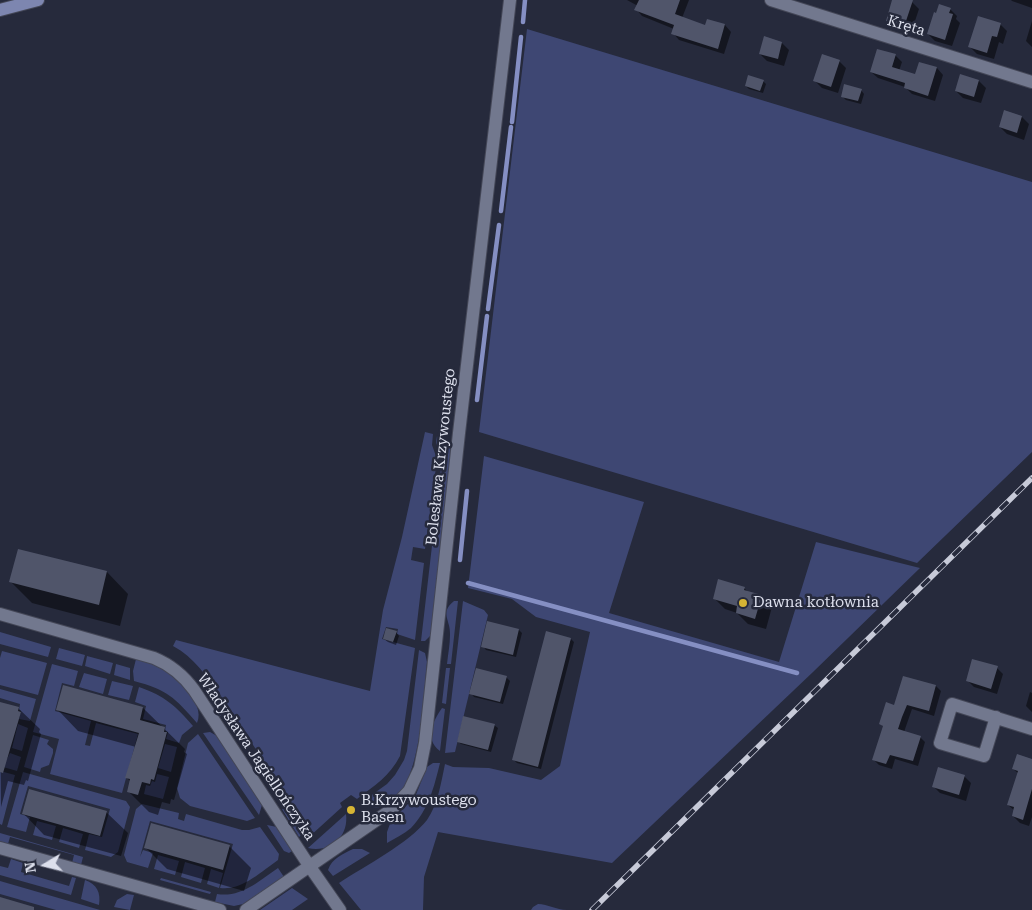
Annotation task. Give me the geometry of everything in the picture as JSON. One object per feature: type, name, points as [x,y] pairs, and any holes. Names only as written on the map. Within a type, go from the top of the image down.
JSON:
[{"type":"main road","points":[[0,10],[38,0]]},
{"type":"street","name":"Bolesława Krzywoustego","points":[[246,910],[391,810],[409,791],[421,762],[425,743],[510,0]]},
{"type":"street","name":"Kręta","points":[[771,0],[1032,82]]},
{"type":"street","name":"Władysława Jagiellończyka","points":[[0,614],[154,658],[175,669],[187,680],[194,690],[340,910]]},
{"type":"street","points":[[996,717],[984,756],[940,743],[952,704],[996,717],[1032,729]]},
{"type":"street","points":[[0,848],[220,910]]},
{"type":"shaded area","points":[[527,29],[1032,182],[1032,452],[917,563],[479,432]]},
{"type":"shaded area","points":[[425,432],[433,434],[432,445],[437,459],[425,549],[413,547],[411,560],[424,563],[415,640],[397,634],[398,629],[386,627],[382,639],[415,648],[400,756],[386,775],[375,785],[357,799],[351,795],[340,803],[342,807],[309,837],[304,832],[299,837],[282,809],[291,803],[284,792],[230,710],[220,716],[211,702],[221,696],[194,662],[173,646],[176,640],[370,691],[383,610],[402,537]]},
{"type":"shaded area","points":[[437,436],[449,444],[451,454],[431,635],[425,641],[421,641],[442,459],[436,443]]},
{"type":"shaded area","points":[[484,456],[644,502],[609,613],[779,662],[816,542],[920,568],[612,863],[438,832],[424,877],[423,910],[361,910],[339,883],[398,846],[419,829],[431,814],[445,764],[453,767],[489,768],[541,780],[560,766],[590,632],[536,617],[512,599],[468,588]]},
{"type":"shaded area","points":[[454,601],[458,601],[451,664],[447,664],[450,630],[446,613]]},
{"type":"shaded area","points":[[463,601],[484,610],[488,615],[455,752],[445,753]]},
{"type":"shaded area","points":[[0,632],[51,647],[48,657],[0,644]]},
{"type":"shaded area","points":[[59,648],[85,655],[82,666],[56,659]]},
{"type":"shaded area","points":[[419,650],[425,653],[427,662],[422,720],[413,764],[406,783],[397,798],[384,806],[369,806],[362,802],[387,784],[395,775],[407,751]]},
{"type":"shaded area","points":[[2,651],[47,663],[38,695],[0,685],[0,658]]},
{"type":"shaded area","points":[[87,656],[113,663],[110,674],[85,666]]},
{"type":"shaded area","points":[[136,659],[155,664],[170,674],[186,689],[197,706],[199,715],[197,723],[176,701],[163,691],[134,681],[133,671]]},
{"type":"shaded area","points":[[52,664],[78,671],[74,686],[62,683],[55,711],[91,721],[85,745],[90,746],[96,723],[138,734],[122,793],[50,774],[59,739],[33,732]]},
{"type":"shaded area","points":[[116,664],[130,668],[130,680],[114,675]]},
{"type":"shaded area","points":[[446,668],[450,668],[446,704],[442,703]]},
{"type":"shaded area","points":[[84,673],[107,679],[103,694],[79,687]]},
{"type":"shaded area","points":[[112,681],[133,686],[129,700],[108,695]]},
{"type":"shaded area","points":[[139,687],[169,702],[193,726],[182,735],[179,743],[166,739],[168,732],[165,731],[166,725],[143,719],[146,706],[135,702]]},
{"type":"shaded area","points":[[0,689],[36,699],[30,721],[19,719],[20,704],[0,698]]},
{"type":"shaded area","points":[[442,708],[445,709],[440,751],[432,741],[431,736],[433,724]]},
{"type":"shaded area","points":[[18,724],[28,728],[22,751],[12,748]]},
{"type":"shaded area","points":[[210,732],[219,737],[262,805],[259,815],[203,733]]},
{"type":"shaded area","points":[[198,734],[255,818],[247,821],[190,806],[180,798],[177,788],[188,743]]},
{"type":"shaded area","points":[[33,735],[49,740],[47,744],[53,749],[49,765],[41,768],[40,772],[24,767]]},
{"type":"shaded area","points":[[165,744],[177,747],[171,772],[158,768]]},
{"type":"shaded area","points":[[10,753],[21,757],[17,771],[3,767]]},
{"type":"shaded area","points":[[433,763],[440,763],[427,805],[411,828],[387,843],[387,832],[391,821],[415,797],[427,767]]},
{"type":"shaded area","points":[[0,771],[15,775],[2,825],[0,824]]},
{"type":"shaded area","points":[[23,772],[126,801],[130,807],[118,852],[111,857],[85,850],[89,834],[102,837],[110,809],[28,786],[20,814],[30,817],[26,832],[7,827]]},
{"type":"shaded area","points":[[157,774],[169,777],[163,799],[144,794],[146,785],[150,786],[152,781],[155,782]]},
{"type":"shaded area","points":[[142,804],[179,813],[178,819],[184,821],[186,814],[242,830],[260,827],[279,854],[278,860],[243,884],[236,887],[220,888],[233,844],[150,821],[140,857],[143,850],[153,853],[148,868],[127,862],[124,855],[136,809]]},
{"type":"shaded area","points":[[346,814],[344,830],[336,841],[324,848],[308,848]]},
{"type":"shaded area","points":[[37,821],[56,826],[52,840],[33,835]]},
{"type":"shaded area","points":[[267,825],[277,827],[292,851],[289,853],[284,851]]},
{"type":"shaded area","points":[[63,828],[83,834],[79,848],[59,842]]},
{"type":"shaded area","points":[[0,833],[83,857],[81,865],[72,863],[74,855],[10,837],[8,844],[0,841]]},
{"type":"shaded area","points":[[353,849],[362,849],[370,853],[333,876],[328,870],[332,862]]},
{"type":"shaded area","points":[[158,855],[179,861],[175,875],[154,869]]},
{"type":"shaded area","points":[[11,859],[23,863],[21,872],[69,886],[72,877],[76,878],[71,895],[0,875],[0,866],[8,868]]},
{"type":"shaded area","points":[[185,862],[205,868],[201,883],[181,877]]},
{"type":"shaded area","points":[[278,868],[284,877],[243,904],[234,906],[215,902],[217,894],[226,895],[242,891]]},
{"type":"shaded area","points":[[211,869],[223,873],[219,888],[207,884]]},
{"type":"shaded area","points":[[161,878],[211,892],[210,894],[160,880]]},
{"type":"shaded area","points":[[85,880],[93,884],[97,890],[99,905],[81,899]]},
{"type":"shaded area","points":[[0,881],[100,910],[56,910],[0,894]]},
{"type":"shaded area","points":[[292,888],[308,899],[292,910],[260,910]]},
{"type":"shaded area","points":[[127,894],[134,895],[130,910],[114,907],[117,900]]},
{"type":"shaded area","points":[[538,904],[559,909],[567,910],[531,910]]},
{"type":"building","points":[[639,0],[680,0],[675,14],[705,25],[707,19],[725,24],[718,49],[671,34],[674,25],[634,10]]},
{"type":"building","points":[[892,0],[913,0],[904,27],[886,21]]},
{"type":"building","points":[[939,4],[951,8],[949,13],[953,14],[945,40],[927,34],[934,12],[936,13]]},
{"type":"building","points":[[978,16],[1001,23],[997,37],[992,36],[987,53],[968,47]]},
{"type":"building","points":[[764,36],[782,42],[778,59],[759,54]]},
{"type":"building","points":[[877,49],[896,54],[892,67],[915,74],[919,62],[937,67],[928,96],[904,88],[905,83],[870,72]]},
{"type":"building","points":[[822,54],[840,60],[831,87],[813,81]]},
{"type":"building","points":[[960,74],[979,80],[974,97],[955,91]]},
{"type":"building","points":[[748,75],[764,80],[760,91],[745,86]]},
{"type":"building","points":[[844,84],[862,89],[858,101],[841,97]]},
{"type":"building","points":[[1004,110],[1022,116],[1017,133],[999,127]]},
{"type":"building","points":[[18,549],[107,571],[99,605],[9,582]]},
{"type":"building","name":"Dawna kotłownia","points":[[718,579],[745,587],[744,590],[762,595],[755,619],[736,613],[737,606],[713,599]]},
{"type":"building","points":[[487,621],[519,629],[513,655],[481,647]]},
{"type":"building","points":[[386,628],[397,631],[393,642],[383,639]]},
{"type":"building","points":[[546,631],[571,638],[538,767],[512,760]]},
{"type":"building","points":[[972,659],[998,666],[991,689],[966,681]]},
{"type":"building","points":[[476,668],[507,676],[500,702],[469,694]]},
{"type":"building","points":[[903,676],[936,685],[929,711],[907,705],[898,729],[921,736],[913,761],[890,755],[886,764],[872,760],[883,726],[879,724],[886,702],[894,705]]},
{"type":"building","points":[[63,685],[143,707],[140,720],[165,727],[164,732],[167,732],[154,780],[151,779],[150,784],[142,782],[138,795],[127,792],[130,779],[125,778],[139,733],[56,710]]},
{"type":"building","points":[[0,702],[19,707],[18,711],[21,712],[3,773],[0,772]]},
{"type":"building","points":[[463,716],[495,724],[488,750],[457,742]]},
{"type":"building","points":[[1017,754],[1032,759],[1032,789],[1023,820],[1012,816],[1014,807],[1007,805],[1018,771],[1012,769]]},
{"type":"building","points":[[938,767],[965,775],[959,795],[932,787]]},
{"type":"building","points":[[29,789],[107,811],[100,836],[22,814]]},
{"type":"building","points":[[151,823],[230,845],[223,870],[144,848]]},
{"type":"building","points":[[0,897],[34,907],[34,910],[0,910]]},
{"type":"waterway","points":[[523,22],[525,0]]},
{"type":"waterway","points":[[512,122],[521,37]]},
{"type":"waterway","points":[[501,211],[511,127]]},
{"type":"waterway","points":[[488,309],[499,225]]},
{"type":"waterway","points":[[477,400],[487,316]]},
{"type":"waterway","points":[[460,560],[467,491]]},
{"type":"waterway","points":[[468,583],[797,673]]},
{"type":"railway","points":[[592,910],[1032,478]]},
{"type":"place","name":"Dawna kotłownia","points":[[743,603]]},
{"type":"place","name":"B.Krzywoustego Basen","points":[[351,810]]}]
